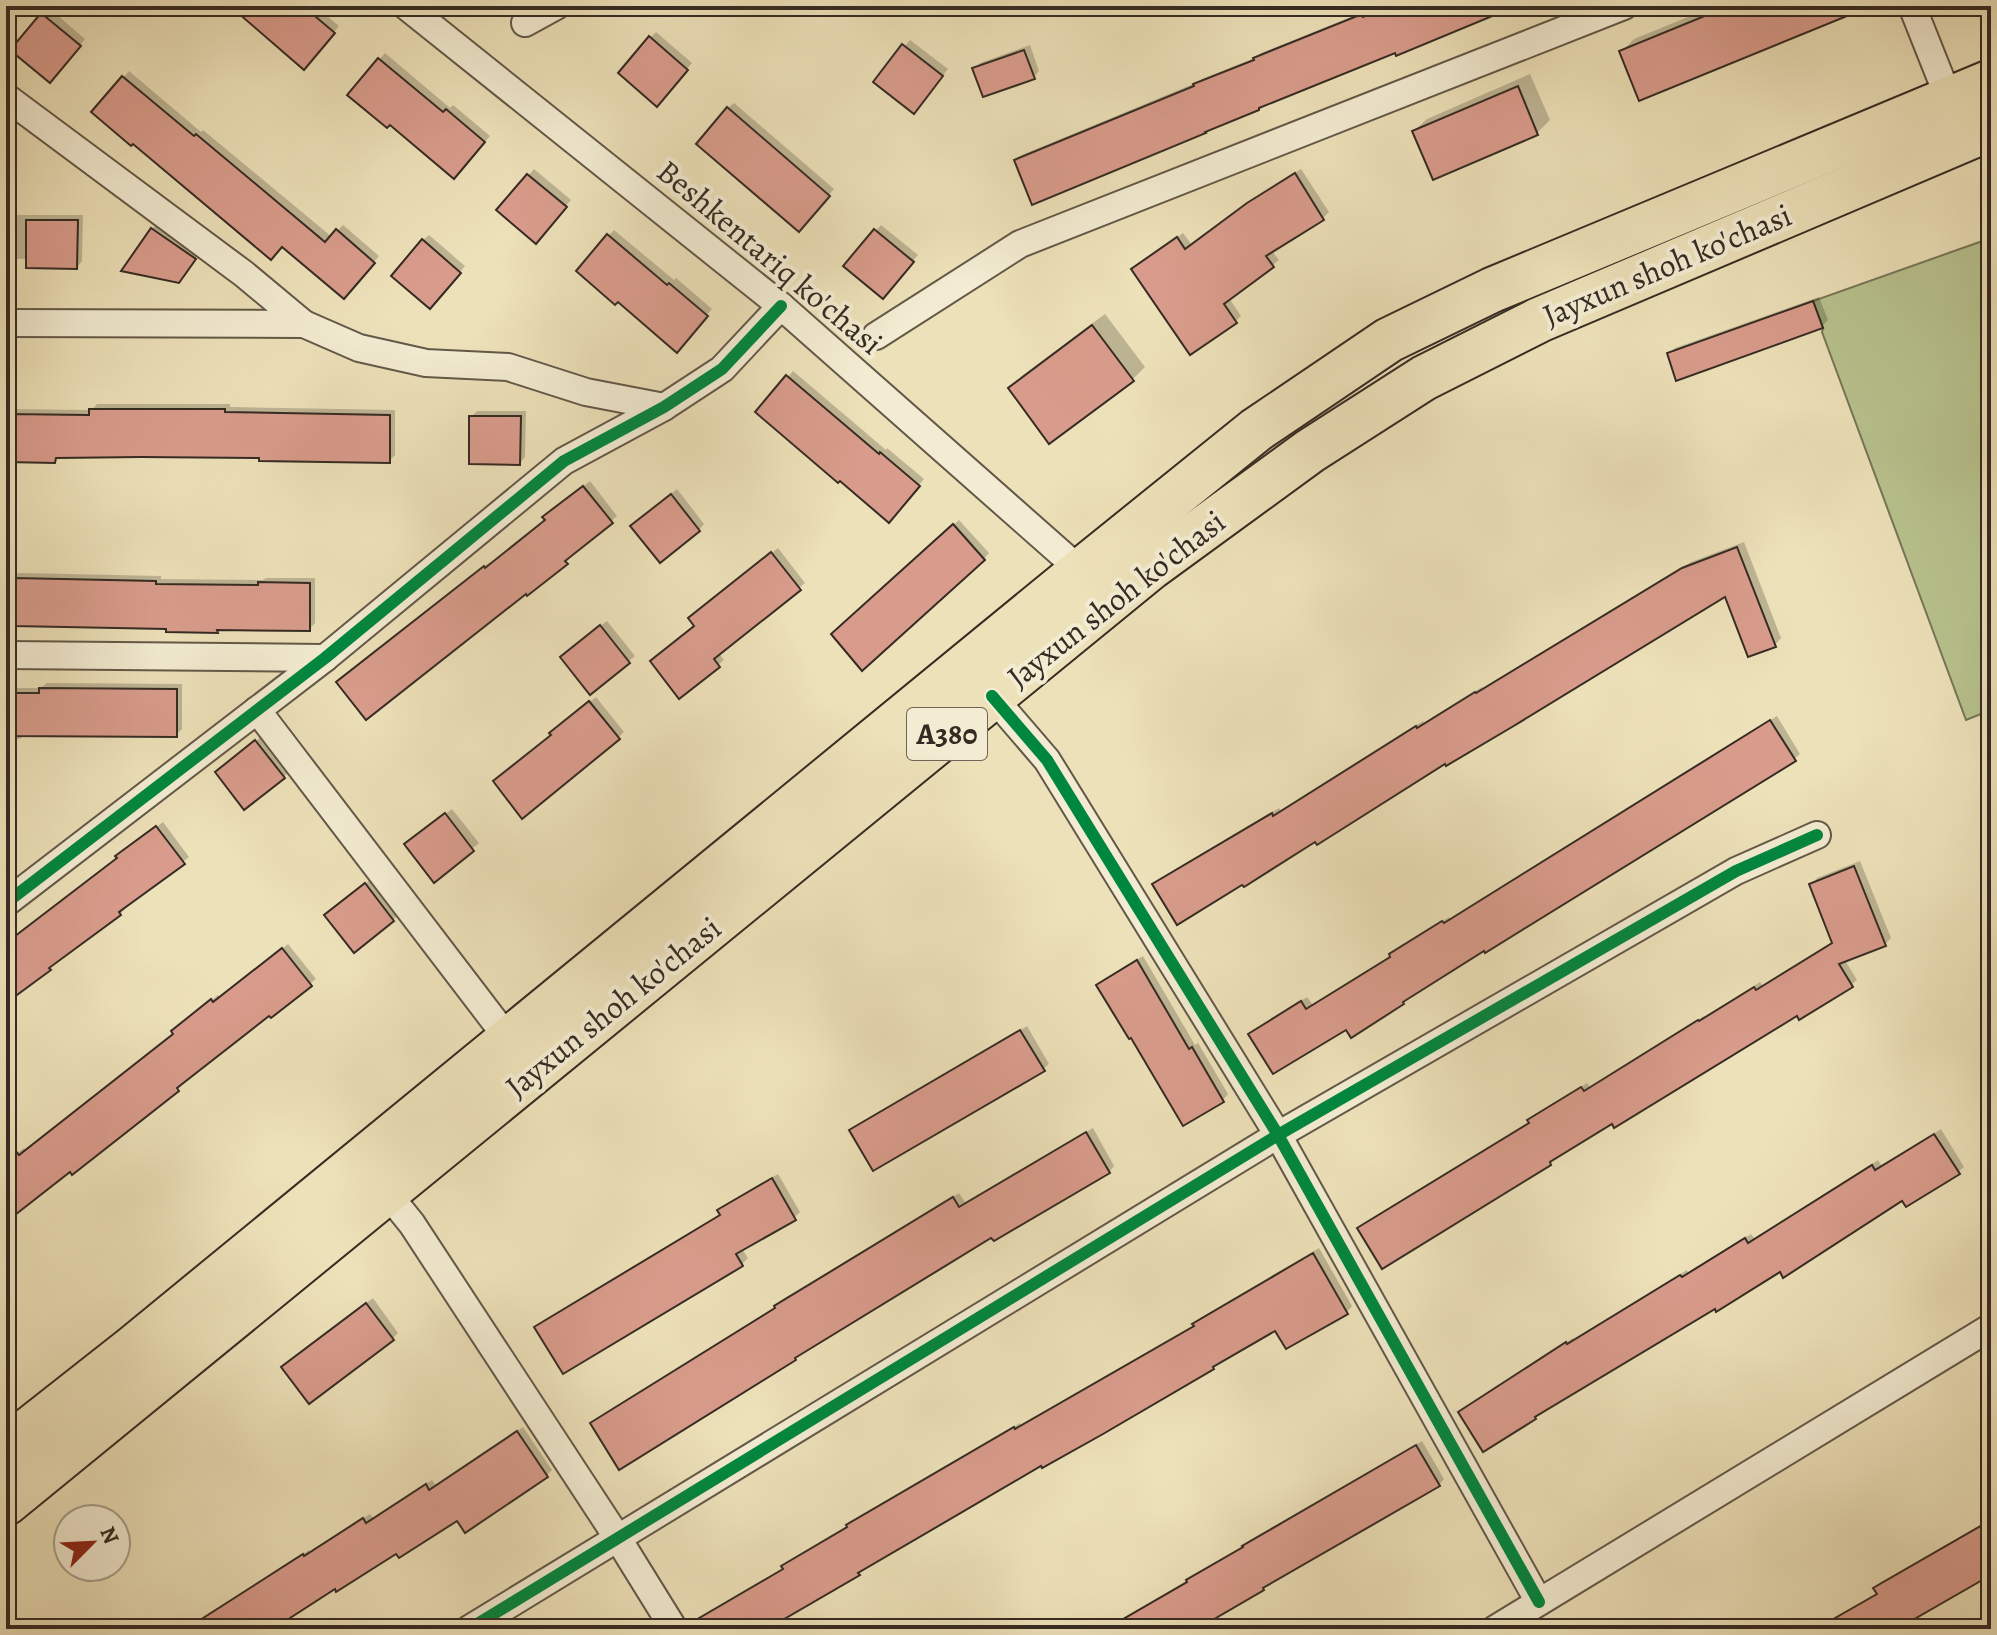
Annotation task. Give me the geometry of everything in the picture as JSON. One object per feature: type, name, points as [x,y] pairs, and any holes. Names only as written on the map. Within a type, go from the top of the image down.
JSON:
[{"type":"highway","name":"Jayxun shoh ko'chasi","points":[[6,1448],[133,1348],[1256,430],[1389,340],[1492,290],[1991,82]]},
{"type":"highway","name":"Jayxun shoh ko'chasi","points":[[6,1503],[1163,558],[1310,451],[1424,378],[1539,320],[1991,128]]},
{"type":"street","name":"Beshkentariq ko'chasi","points":[[406,6],[781,306],[1081,571]]},
{"type":"street","points":[[525,23],[556,6]]},
{"type":"street","points":[[876,336],[1020,244],[1624,6]]},
{"type":"street","points":[[1912,6],[1949,99]]},
{"type":"street","points":[[6,97],[244,274],[304,324],[359,348],[426,363],[508,367],[586,392],[664,407]]},
{"type":"street","points":[[6,903],[325,658],[564,461],[664,407],[722,369],[781,306]]},
{"type":"street","points":[[6,323],[304,324]]},
{"type":"street","points":[[6,655],[325,658]]},
{"type":"street","points":[[992,696],[1047,760],[1278,1135],[1539,1602]]},
{"type":"street","points":[[257,710],[509,1040]]},
{"type":"street","points":[[469,1629],[1278,1135],[1736,871],[1817,835]]},
{"type":"street","points":[[387,1193],[412,1224],[674,1629]]},
{"type":"street","points":[[1495,1629],[1991,1327]]},
{"type":"green space","points":[[1991,238],[1991,710],[1966,720],[1813,301]]},
{"type":"building","points":[[230,6],[303,6],[335,33],[304,70]]},
{"type":"building","points":[[1391,6],[1514,7],[1259,108],[1032,205],[1014,160],[1194,86],[1253,58],[1362,14],[1363,17]]},
{"type":"building","points":[[1729,6],[1869,7],[1639,101],[1619,51]]},
{"type":"building","points":[[41,13],[81,46],[50,83],[10,50]]},
{"type":"building","points":[[649,36],[688,70],[657,107],[618,73]]},
{"type":"building","points":[[902,44],[943,76],[914,114],[873,82]]},
{"type":"building","points":[[1024,50],[1035,79],[983,97],[972,68]]},
{"type":"building","points":[[378,58],[485,142],[454,179],[390,125],[387,128],[347,95]]},
{"type":"building","points":[[122,76],[325,242],[336,229],[375,263],[344,299],[282,247],[271,260],[91,112]]},
{"type":"building","points":[[1518,86],[1538,135],[1433,180],[1412,131]]},
{"type":"building","points":[[727,107],[830,196],[799,232],[696,144]]},
{"type":"building","points":[[1295,173],[1324,220],[1266,256],[1274,267],[1224,304],[1237,323],[1190,355],[1131,269],[1177,237],[1185,249],[1247,203]]},
{"type":"building","points":[[527,174],[567,207],[536,244],[496,210]]},
{"type":"building","points":[[26,220],[78,220],[77,269],[26,268]]},
{"type":"building","points":[[151,228],[196,259],[179,283],[121,271]]},
{"type":"building","points":[[874,229],[914,262],[883,299],[843,266]]},
{"type":"building","points":[[607,234],[708,316],[677,353],[618,302],[615,305],[576,271]]},
{"type":"building","points":[[422,239],[461,273],[430,309],[391,276]]},
{"type":"building","points":[[1813,301],[1823,328],[1676,381],[1667,353]]},
{"type":"building","points":[[1092,325],[1134,381],[1049,444],[1008,388]]},
{"type":"building","points":[[786,375],[920,486],[889,523],[755,412]]},
{"type":"building","points":[[89,409],[225,409],[225,412],[390,415],[390,463],[141,457],[56,458],[55,463],[6,462],[6,414],[89,415]]},
{"type":"building","points":[[469,416],[521,416],[520,465],[469,464]]},
{"type":"building","points":[[583,486],[613,523],[565,561],[568,564],[366,720],[336,682],[485,568],[545,520],[542,517]]},
{"type":"building","points":[[671,494],[700,531],[660,563],[630,526]]},
{"type":"building","points":[[953,524],[985,560],[862,671],[831,634]]},
{"type":"building","points":[[1737,547],[1776,647],[1748,657],[1725,597],[1512,727],[1445,764],[1317,845],[1315,842],[1177,925],[1152,884],[1272,813],[1273,816],[1416,726],[1682,568]]},
{"type":"building","points":[[771,552],[801,590],[714,659],[720,667],[679,699],[650,661],[694,626],[688,618]]},
{"type":"building","points":[[14,578],[156,581],[156,584],[310,583],[310,631],[217,630],[218,633],[14,626]]},
{"type":"building","points":[[600,625],[630,663],[590,695],[560,657]]},
{"type":"building","points":[[39,688],[177,689],[177,737],[6,736],[6,693],[39,693]]},
{"type":"building","points":[[589,701],[620,739],[522,819],[493,781]]},
{"type":"building","points":[[1770,720],[1796,761],[1484,951],[1351,1038],[1346,1030],[1273,1074],[1248,1034],[1301,1001],[1306,1009],[1390,957],[1389,954]]},
{"type":"building","points":[[255,740],[285,778],[244,810],[215,772]]},
{"type":"building","points":[[445,813],[474,851],[434,883],[404,844]]},
{"type":"building","points":[[156,826],[185,864],[119,912],[121,915],[6,1003],[6,943]]},
{"type":"building","points":[[1854,866],[1886,946],[1839,964],[1853,987],[1799,1020],[1797,1016],[1614,1128],[1612,1124],[1382,1269],[1357,1228],[1529,1123],[1527,1120],[1581,1087],[1584,1091],[1698,1020],[1754,987],[1756,990],[1832,943],[1809,884]]},
{"type":"building","points":[[365,883],[394,921],[354,953],[324,915]]},
{"type":"building","points":[[282,948],[312,986],[177,1088],[179,1091],[72,1175],[70,1172],[6,1222],[6,1138],[19,1155],[173,1034],[171,1031],[211,999],[213,1002]]},
{"type":"building","points":[[1137,960],[1224,1102],[1183,1126],[1096,985]]},
{"type":"building","points":[[1020,1030],[1045,1071],[873,1171],[849,1130]]},
{"type":"building","points":[[1086,1132],[1110,1173],[994,1241],[991,1238],[619,1470],[590,1423],[953,1197],[959,1207]]},
{"type":"building","points":[[1934,1134],[1960,1174],[1906,1207],[1902,1201],[1783,1278],[1780,1272],[1716,1312],[1715,1309],[1535,1417],[1483,1452],[1458,1412],[1566,1342],[1680,1275],[1682,1277],[1745,1238],[1748,1243],[1872,1165],[1875,1170]]},
{"type":"building","points":[[772,1178],[796,1220],[736,1254],[743,1266],[563,1374],[534,1327],[720,1215],[717,1210]]},
{"type":"building","points":[[1313,1253],[1348,1314],[1286,1349],[1275,1331],[767,1629],[690,1629],[689,1624],[783,1569],[781,1566],[846,1525],[1194,1326],[1192,1324]]},
{"type":"building","points":[[366,1303],[394,1340],[309,1404],[281,1367]]},
{"type":"building","points":[[517,1431],[548,1477],[465,1533],[457,1521],[399,1558],[396,1554],[336,1592],[335,1589],[273,1629],[186,1629],[363,1518],[366,1523],[426,1484],[429,1490]]},
{"type":"building","points":[[1416,1445],[1440,1486],[1197,1629],[1106,1629],[1242,1546]]},
{"type":"building","points":[[1991,1520],[1991,1575],[1897,1629],[1816,1629],[1877,1594],[1873,1588]]},
{"type":"cycle path","points":[[6,903],[325,658],[564,461],[664,407],[722,369],[781,306]]},
{"type":"cycle path","points":[[992,696],[1047,760],[1278,1135],[1539,1602]]},
{"type":"cycle path","points":[[469,1629],[1278,1135],[1736,871],[1817,835]]}]
